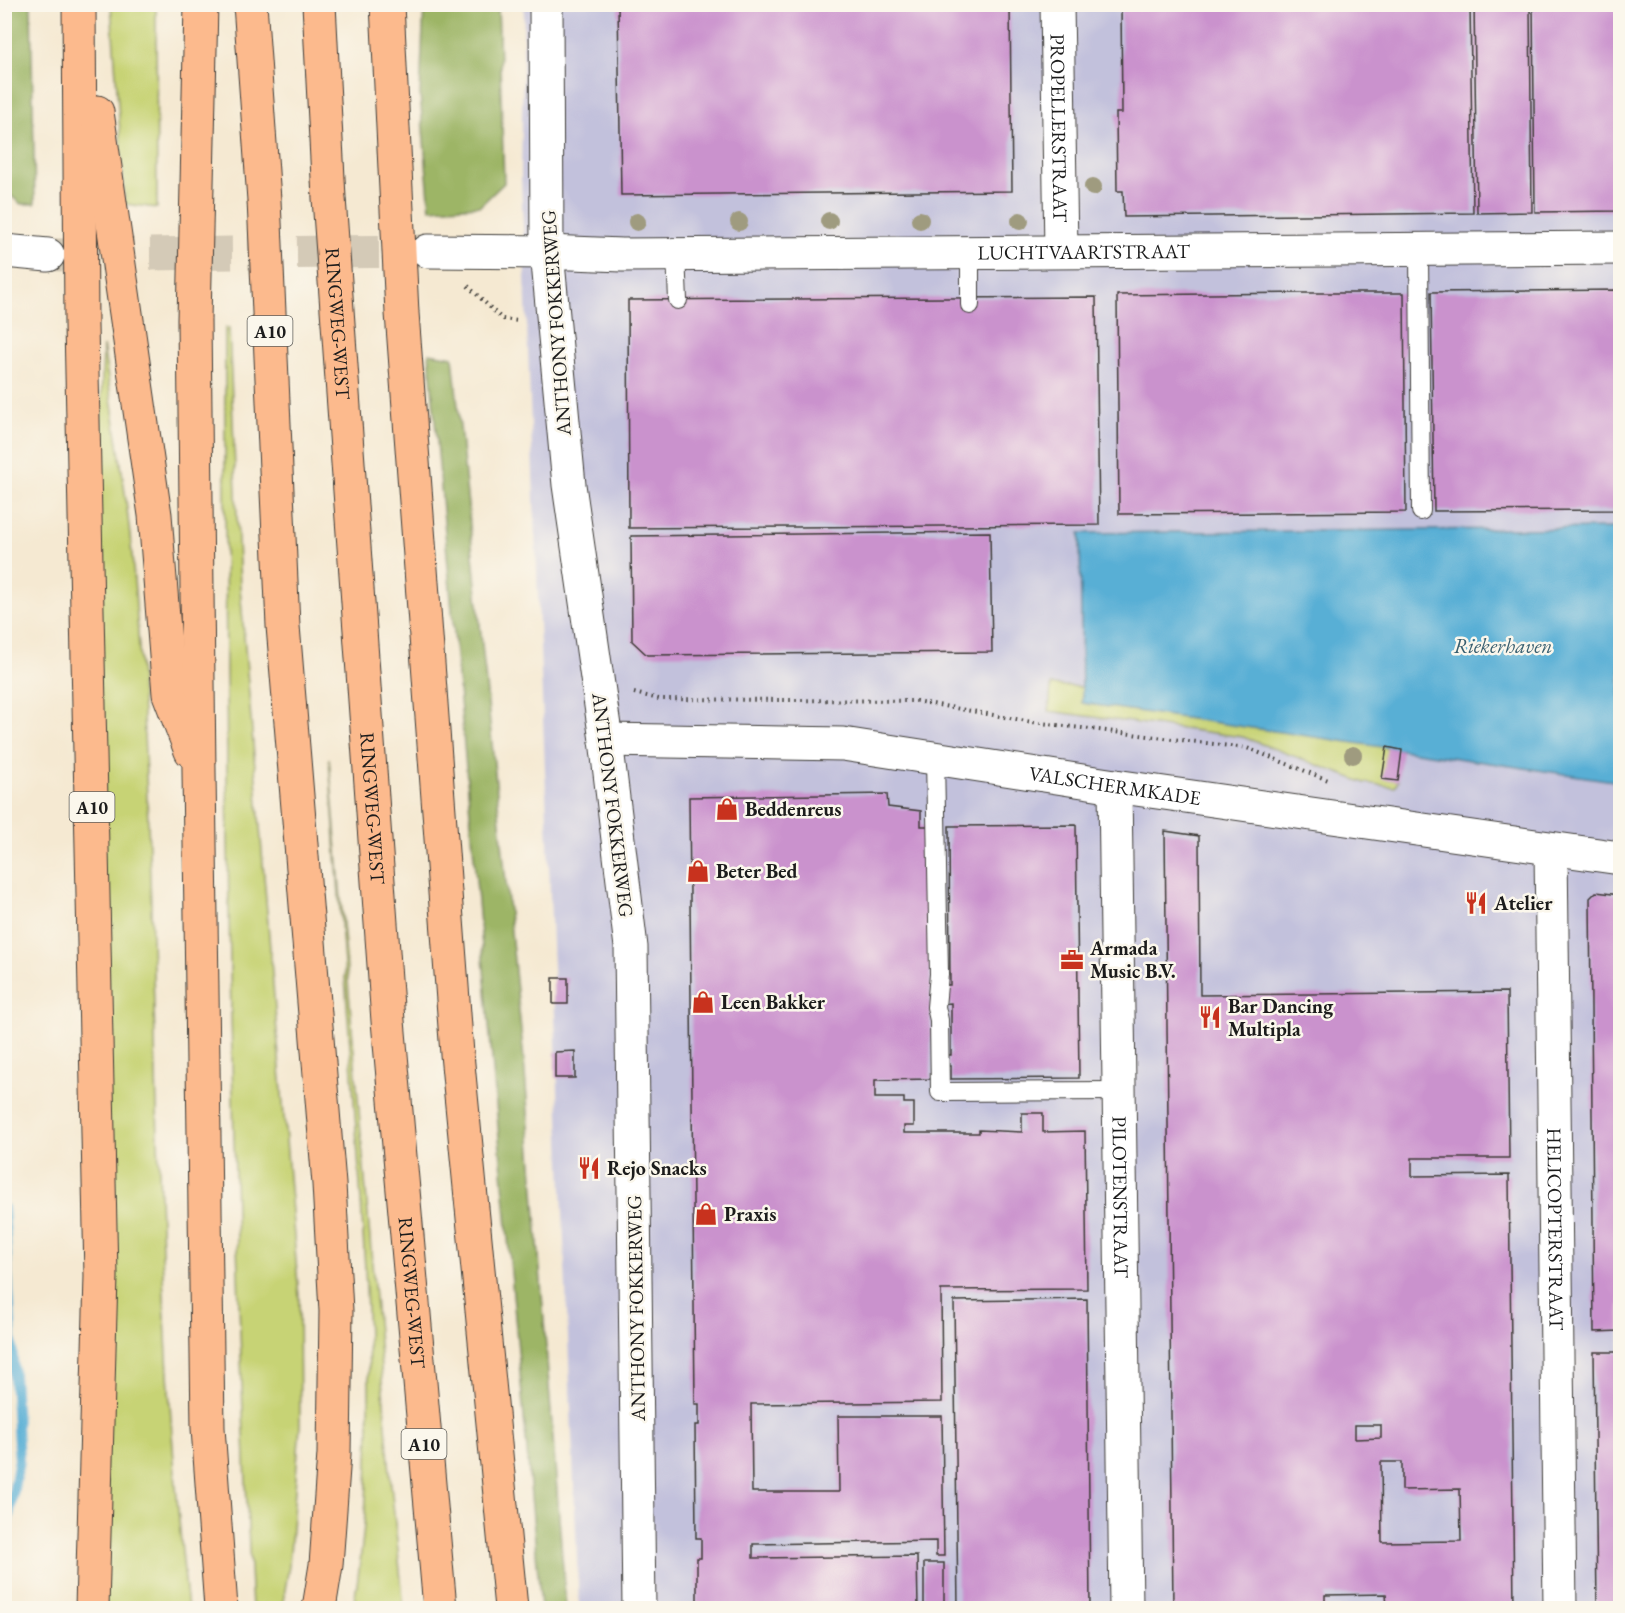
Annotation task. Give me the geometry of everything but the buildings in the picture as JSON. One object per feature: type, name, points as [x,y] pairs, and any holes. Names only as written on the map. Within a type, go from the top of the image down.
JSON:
[{"type":"highway","name":"A10","points":[[81,4],[155,515],[169,694],[199,772]]},
{"type":"highway","name":"A10","points":[[81,4],[81,325],[101,1276],[92,1608]]},
{"type":"highway","name":"A10","points":[[201,4],[194,321],[199,772],[208,1428],[221,1608]]},
{"type":"highway","name":"A10","points":[[250,4],[267,259],[283,626],[330,1208],[336,1311],[334,1454],[326,1564],[319,1608]]},
{"type":"highway","name":"RINGWEG-WEST","points":[[319,4],[329,198],[388,1021],[440,1608]]},
{"type":"highway","points":[[387,4],[402,313],[457,1054],[511,1608]]},
{"type":"street","name":"ANTHONY FOKKERWEG","points":[[546,4],[547,252],[551,316],[569,485],[606,740],[631,947],[639,1608]]},
{"type":"street","name":"PROPELLERSTRAAT","points":[[1057,4],[1061,251]]},
{"type":"street","name":"LUCHTVAARTSTRAAT","points":[[428,251],[676,255],[1620,248]]},
{"type":"street","points":[[4,251],[48,255]]},
{"type":"street","name":"VALSCHERMKADE","points":[[606,740],[843,744],[1115,786],[1620,858]]},
{"type":"street","name":"PILOTENSTRAAT","points":[[1115,786],[1126,1608]]},
{"type":"street","name":"HELICOPTERSTRAAT","points":[[1551,849],[1560,1608]]},
{"type":"lane","points":[[1419,251],[1421,512]]},
{"type":"lane","points":[[970,252],[970,305]]},
{"type":"lane","points":[[676,255],[678,300]]},
{"type":"lane","points":[[935,758],[939,974],[936,1007],[939,1020],[940,1092],[1119,1091]]},
{"type":"path","points":[[464,283],[502,319],[517,322],[551,316]]},
{"type":"path","points":[[630,687],[633,693],[659,699],[916,701],[1032,722],[1247,748],[1332,781]]},
{"type":"shaded area","points":[[524,5],[1620,5],[1620,1608],[579,1608],[521,178]]},
{"type":"green space","points":[[4,5],[31,5],[35,204],[21,204],[5,191]]},
{"type":"green space","points":[[111,5],[156,5],[157,208],[125,204]]},
{"type":"green space","points":[[424,5],[498,5],[504,183],[480,206],[430,209],[420,95]]},
{"type":"green space","points":[[225,328],[229,328],[240,587],[299,1297],[300,1426],[289,1566],[282,1608],[252,1608],[244,1448],[227,808]]},
{"type":"green space","points":[[103,346],[130,539],[142,697],[167,1348],[175,1478],[188,1608],[105,1608],[97,538]]},
{"type":"green space","points":[[429,353],[453,357],[524,1060],[566,1608],[541,1608]]},
{"type":"green space","points":[[1051,685],[1082,687],[1082,703],[1387,747],[1398,781],[1395,787],[1365,783],[1243,737],[1049,711]]},
{"type":"green space","points":[[329,758],[391,1485],[404,1608],[353,1608],[366,1498],[369,1441],[368,1325]]},
{"type":"water","name":"Riekerhaven","points":[[1620,528],[1620,782],[1082,703],[1080,533]]},
{"type":"waterway","points":[[4,1208],[19,1460],[4,1544]]},
{"type":"tunnel","points":[[52,255],[427,251]]},
{"type":"place","name":"Beddenreus","points":[[727,809]]},
{"type":"place","name":"Beter Bed","points":[[698,871]]},
{"type":"place","name":"Atelier","points":[[1476,903]]},
{"type":"place","name":"Armada Music B.V.","points":[[1072,960]]},
{"type":"place","name":"Leen Bakker","points":[[703,1002]]},
{"type":"place","name":"Bar Dancing Multipla","points":[[1210,1017]]},
{"type":"place","name":"Rejo Snacks","points":[[589,1168]]},
{"type":"place","name":"Praxis","points":[[706,1214]]}]
